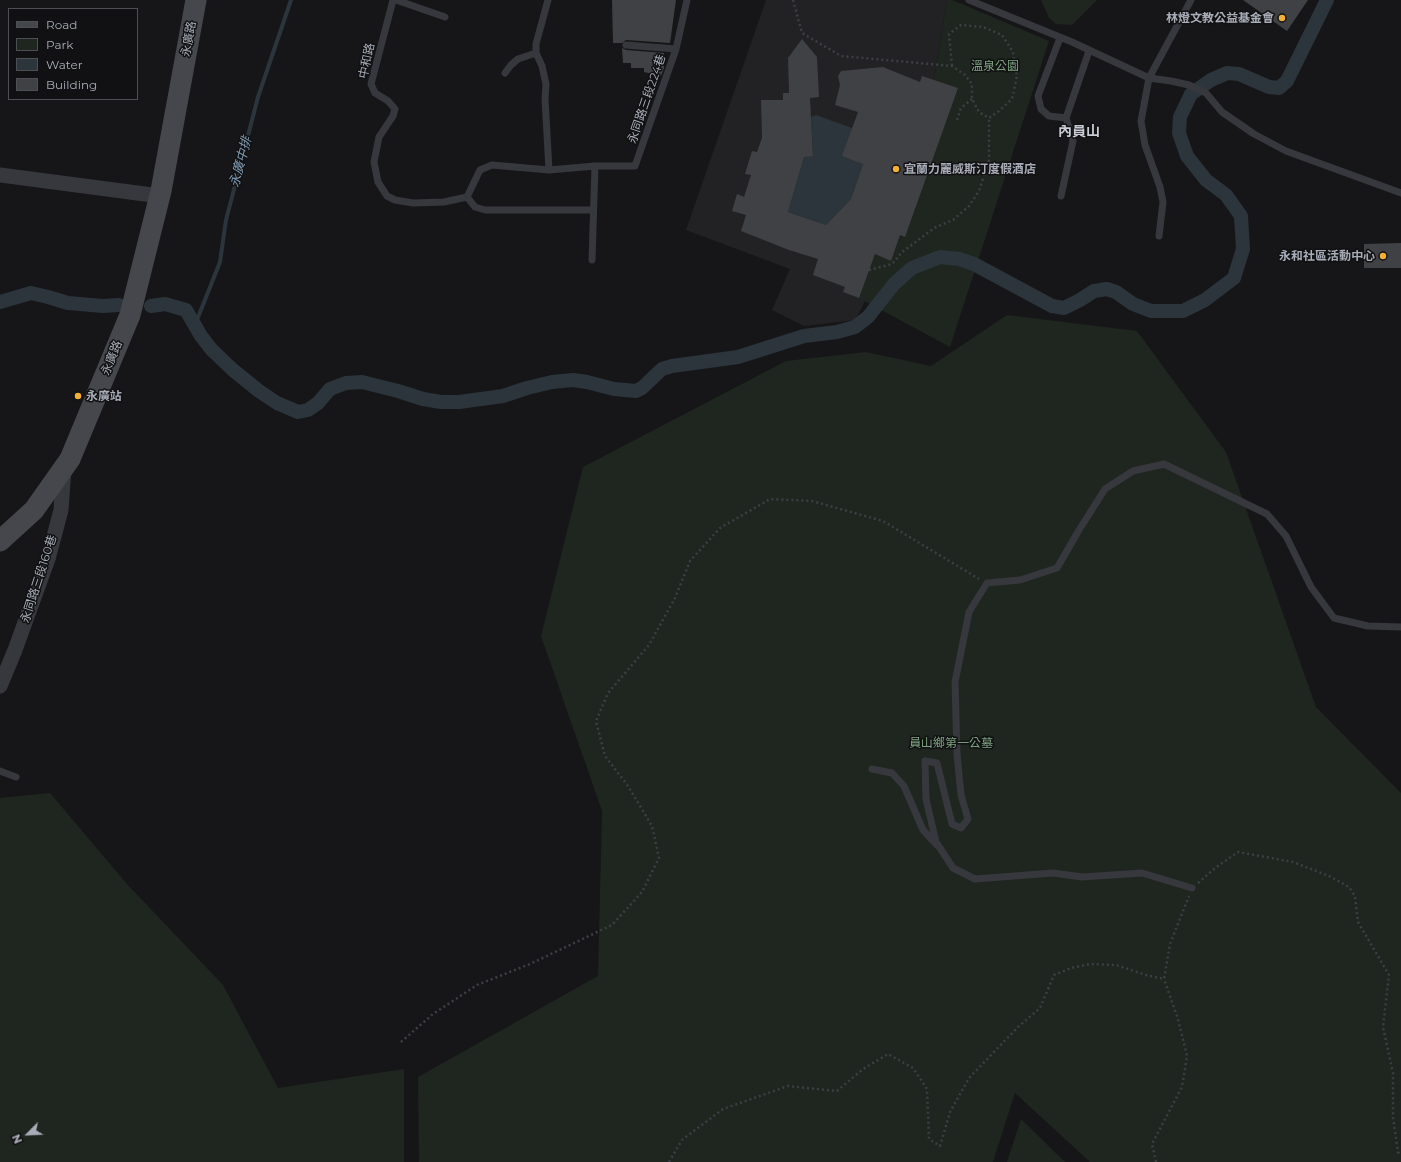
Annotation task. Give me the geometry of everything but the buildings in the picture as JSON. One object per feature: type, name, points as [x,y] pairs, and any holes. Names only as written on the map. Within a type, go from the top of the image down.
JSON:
[{"type":"street","name":"永廣路","points":[[0,541],[34,510],[64,468],[73,452],[132,307],[160,196],[195,2]]},
{"type":"street","points":[[0,175],[160,196]]},
{"type":"street","name":"永同路三段160巷","points":[[0,686],[15,650],[48,559],[61,510],[64,468]]},
{"type":"lane","points":[[395,0],[445,17]]},
{"type":"lane","name":"中和路","points":[[395,0],[371,84],[375,93],[388,101],[395,109],[393,116],[379,137],[374,162],[378,182],[387,196],[395,200],[413,203],[444,202],[467,197]]},
{"type":"lane","points":[[548,0],[536,44],[536,53],[542,66],[546,84],[545,99],[548,170]]},
{"type":"lane","name":"永同路三段224巷","points":[[594,166],[635,166],[676,49],[687,0]]},
{"type":"lane","points":[[969,0],[1060,38],[1149,78],[1189,85],[1206,93],[1222,112],[1254,134],[1286,151],[1401,193]]},
{"type":"lane","points":[[1159,236],[1163,202],[1160,187],[1144,145],[1141,120],[1149,78],[1191,0]]},
{"type":"lane","points":[[1060,38],[1038,96],[1041,109],[1049,116],[1066,118]]},
{"type":"lane","points":[[626,45],[676,49]]},
{"type":"lane","points":[[1062,196],[1073,141],[1066,118],[1090,51]]},
{"type":"lane","points":[[505,73],[518,59],[536,53]]},
{"type":"lane","points":[[592,260],[594,166],[548,170],[492,165],[480,170],[467,197],[475,207],[485,210],[593,210]]},
{"type":"lane","points":[[1192,888],[1142,873],[1082,877],[1052,873],[975,879],[953,868],[936,842],[926,799],[925,761],[937,763],[952,824],[961,828],[968,819],[961,795],[954,682],[969,612],[986,583],[1020,580],[1058,568],[1079,530],[1105,489],[1133,471],[1164,464],[1267,514],[1286,536],[1311,587],[1334,618],[1368,626],[1401,627]]},
{"type":"lane","points":[[872,769],[892,773],[904,786],[923,830],[944,853]]},
{"type":"lane","points":[[0,771],[16,777]]},
{"type":"path","points":[[793,0],[802,32],[840,56],[952,66],[965,75],[972,84],[972,99],[979,112],[989,118]]},
{"type":"path","points":[[952,66],[949,34],[961,25],[983,27],[1002,35],[1013,52],[1017,76],[1012,99],[989,118]]},
{"type":"path","points":[[957,120],[961,108],[972,99]]},
{"type":"path","points":[[869,270],[892,264],[902,252],[934,228],[953,220],[969,206],[979,191],[989,160],[989,118]]},
{"type":"path","points":[[401,1042],[433,1014],[477,985],[530,964],[612,925],[642,892],[659,858],[652,826],[628,786],[605,756],[596,721],[608,693],[649,645],[675,598],[690,560],[720,528],[770,499],[812,501],[882,521],[986,583]]},
{"type":"path","points":[[1156,1162],[1152,1144],[1182,1087],[1187,1056],[1178,1019],[1164,978],[1170,944],[1192,888],[1215,868],[1238,852],[1293,862],[1328,876],[1349,887],[1355,896],[1358,922],[1389,975],[1383,1027],[1393,1073],[1393,1118],[1398,1152],[1401,1155]]},
{"type":"path","points":[[669,1162],[682,1140],[723,1109],[788,1086],[837,1091],[863,1069],[888,1054],[913,1068],[927,1089],[929,1139],[940,1146],[950,1112],[969,1078],[1017,1028],[1040,1008],[1054,975],[1071,968],[1096,964],[1116,965],[1146,975],[1164,978]]},
{"type":"shaded area","name":"宜蘭力麗威斯汀度假酒店","points":[[766,0],[947,0],[934,79],[958,88],[892,264],[877,279],[855,320],[804,326],[772,310],[790,269],[686,230]]},
{"type":"green space","name":"溫泉公園","points":[[947,0],[952,0],[962,4],[1049,41],[950,347],[859,298],[875,254],[891,261],[958,88],[934,80]]},
{"type":"green space","points":[[1041,0],[1097,0],[1072,25],[1056,24],[1049,18]]},
{"type":"green space","name":"員山鄉第一公墓","points":[[1007,315],[1137,331],[1226,452],[1316,707],[1401,793],[1401,1162],[1090,1162],[1015,1093],[993,1162],[419,1162],[418,1077],[598,976],[602,811],[541,636],[583,467],[786,361],[866,352],[931,366]]},
{"type":"green space","points":[[50,793],[127,884],[223,985],[278,1088],[404,1069],[404,1162],[0,1162],[0,798]]},
{"type":"green space","points":[[1021,1119],[1065,1162],[1007,1162]]},
{"type":"water","points":[[816,115],[852,128],[863,164],[851,199],[826,225],[788,212],[804,157],[813,155],[811,117]]},
{"type":"waterway","name":"永廣中排","points":[[195,325],[220,262],[226,220],[258,97],[291,0]]},
{"type":"waterway","points":[[151,306],[165,304],[186,310],[201,336],[212,350],[233,370],[259,391],[277,403],[298,412],[308,410],[318,403],[330,389],[346,383],[362,382],[423,399],[441,402],[459,402],[503,396],[552,382],[573,380],[614,389],[636,391],[642,388],[662,369],[672,366],[738,357],[804,336],[837,332],[855,327],[868,317],[894,284],[912,268],[940,257],[959,259],[974,264],[1052,306],[1064,308],[1094,291],[1107,289],[1116,292],[1133,304],[1151,311],[1183,311],[1205,300],[1234,278],[1243,249],[1241,216],[1226,195],[1206,180],[1187,156],[1179,133],[1180,117],[1191,94],[1211,80],[1227,73],[1239,74],[1269,87],[1279,88],[1287,81],[1327,0]]},
{"type":"waterway","points":[[0,302],[31,293],[68,303],[103,306],[119,305]]},
{"type":"place","name":"林燈文教公益基金會","points":[[1282,18]]},
{"type":"place","name":"宜蘭力麗威斯汀度假酒店","points":[[896,169]]},
{"type":"place","name":"永和社區活動中心","points":[[1383,256]]},
{"type":"place","name":"永廣站","points":[[78,396]]},
{"type":"district","name":"內員山","points":[[1079,132]]}]
